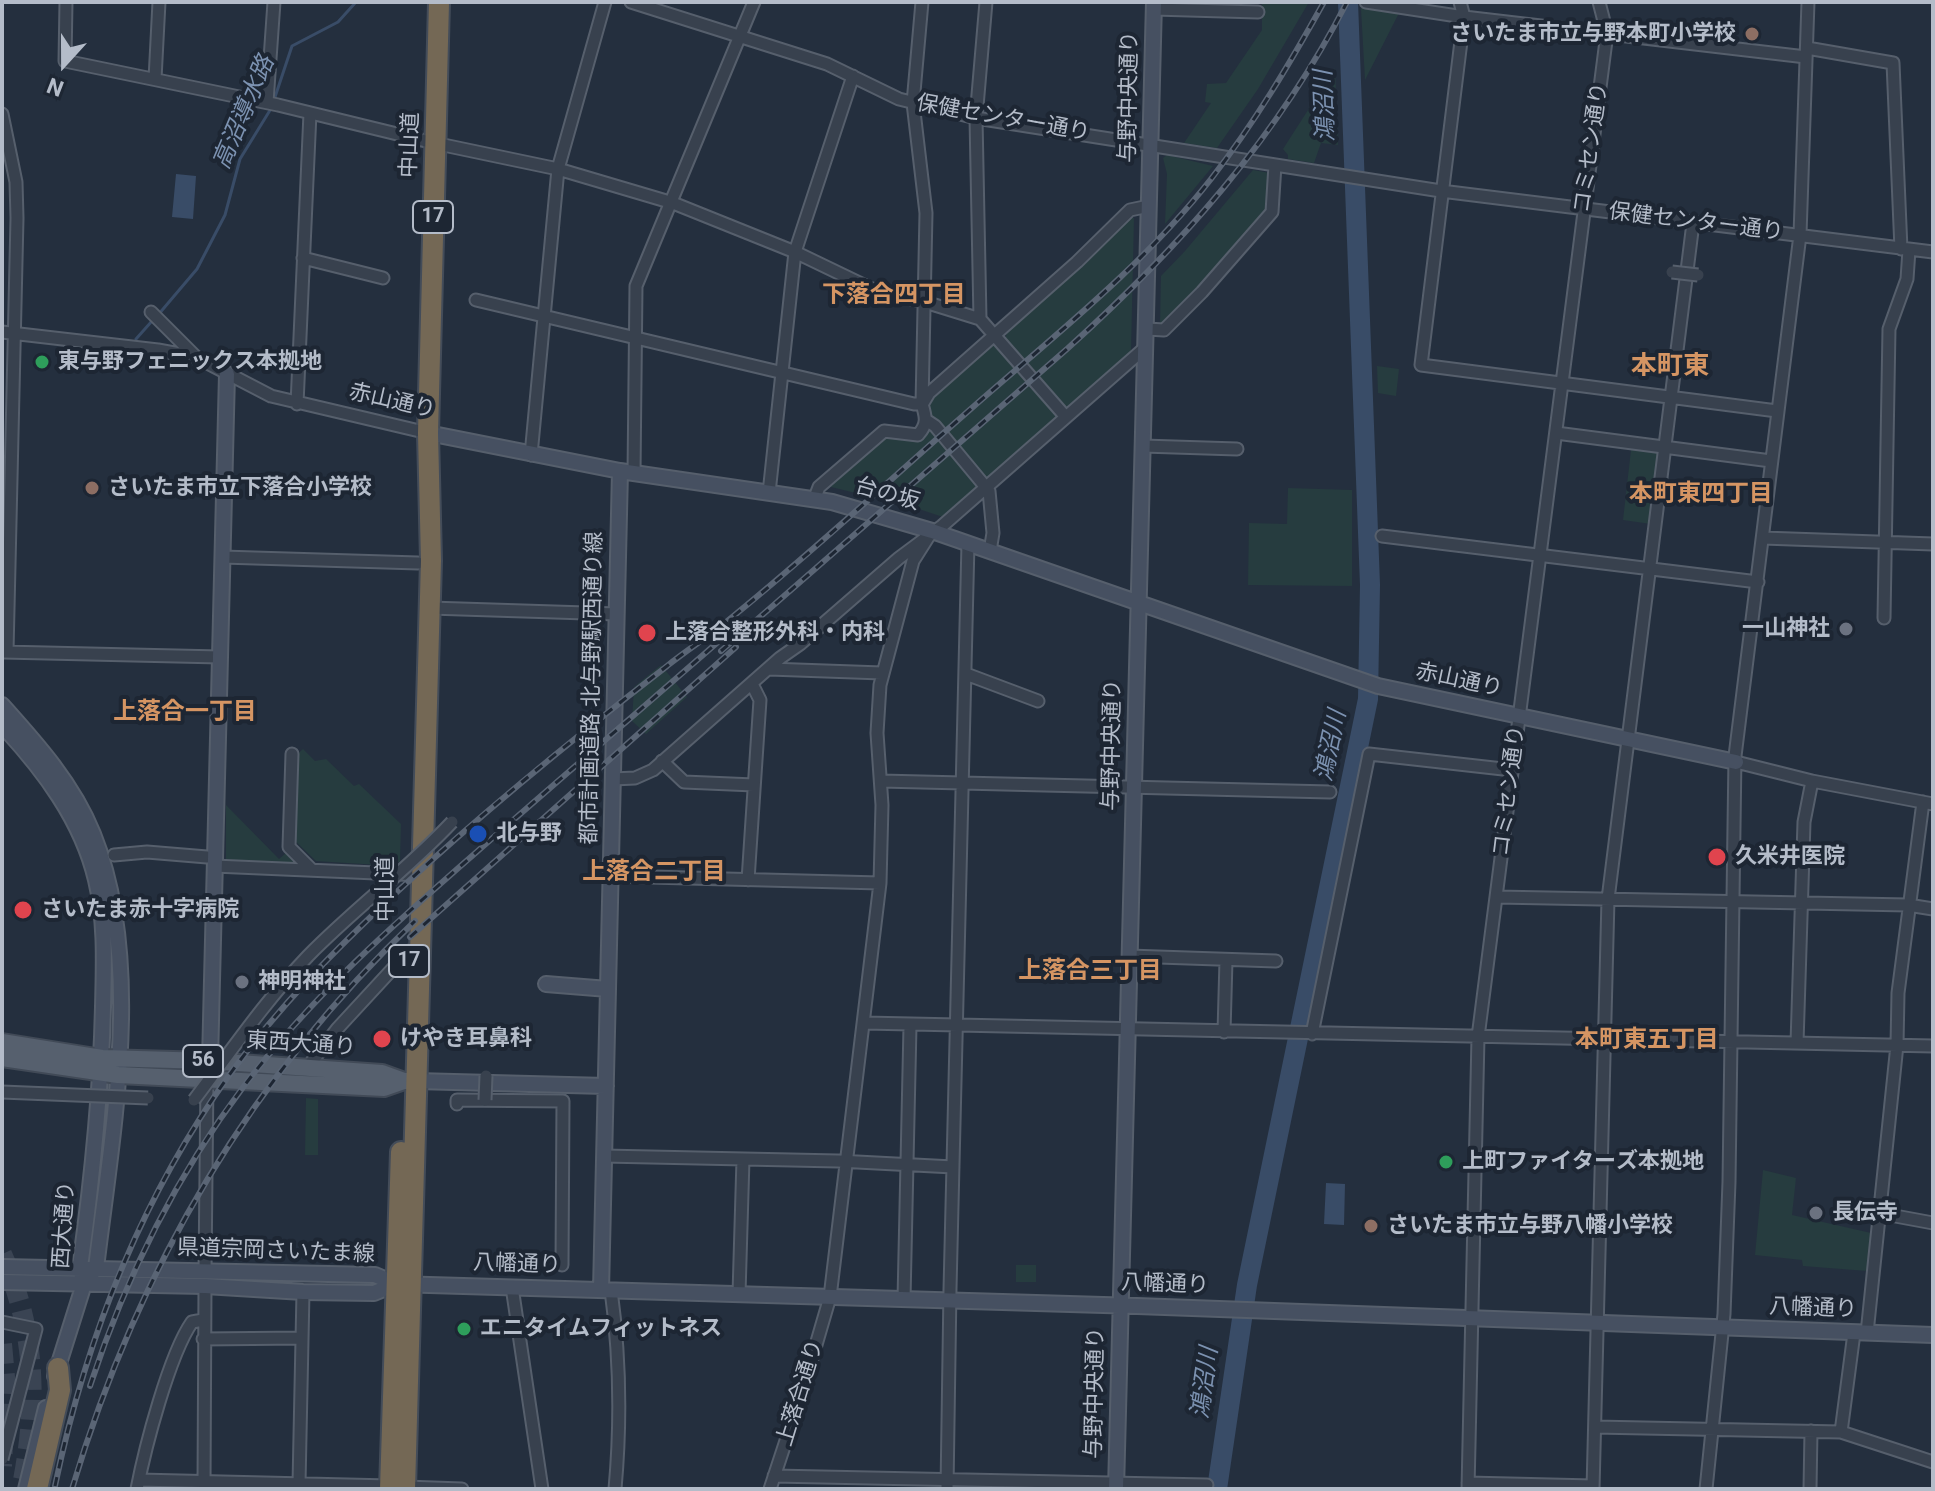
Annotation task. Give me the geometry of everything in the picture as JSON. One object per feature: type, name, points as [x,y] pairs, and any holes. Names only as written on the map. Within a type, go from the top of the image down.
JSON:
[{"type":"highway","name":"中山道","points":[[410,1081],[409,951],[430,608],[431,463],[428,433],[439,2]]},
{"type":"highway","name":"中山道","points":[[398,1488],[416,875],[418,563],[422,460],[428,433]]},
{"type":"highway","points":[[37,1489],[60,1390],[58,1368]]},
{"type":"main road","points":[[2,1028],[24,1046]]},
{"type":"main road","name":"東西大通り","points":[[2,1042],[110,1066]]},
{"type":"main road","name":"東西大通り","points":[[4,1059],[208,1070],[307,1068],[382,1073],[410,1081]]},
{"type":"main road","name":"東西大通り","points":[[208,1070],[384,1088],[410,1081]]},
{"type":"street","points":[[66,2],[65,61],[272,103],[434,143],[558,169],[673,203],[795,252],[876,291],[980,319],[1065,416]]},
{"type":"street","points":[[155,79],[159,2]]},
{"type":"street","points":[[272,103],[274,2]]},
{"type":"street","points":[[531,455],[558,169],[605,2]]},
{"type":"street","name":"保健センター通り","points":[[631,2],[827,64],[913,103],[976,118],[1441,191],[1933,252]]},
{"type":"street","points":[[627,472],[636,337],[636,286],[754,2]]},
{"type":"street","points":[[814,500],[819,487],[884,431],[918,435],[926,420],[922,404],[926,213],[913,103],[922,2]]},
{"type":"street","points":[[980,319],[976,118],[986,2]]},
{"type":"street","points":[[1460,2],[1464,17],[1421,365],[1777,411]]},
{"type":"street","name":"コミセン通り","points":[[1468,1486],[1478,1037],[1607,33],[1599,2]]},
{"type":"street","points":[[1706,1489],[1723,1328],[1736,762],[1800,235],[1808,2]]},
{"type":"street","points":[[1366,3],[1464,17],[1893,63],[1907,279],[1889,329],[1884,618]]},
{"type":"street","points":[[1154,6],[1258,12]]},
{"type":"street","name":"与野中央通り","points":[[1116,1486],[1154,6]]},
{"type":"street","points":[[769,493],[795,252],[853,76]]},
{"type":"street","points":[[297,404],[310,113]]},
{"type":"street","points":[[2,114],[16,182],[17,218],[8,332],[11,487],[4,652],[220,657]]},
{"type":"street","points":[[1147,329],[1164,330],[1272,212],[1275,165]]},
{"type":"street","points":[[922,404],[929,393],[1077,262],[1130,210],[1149,206]]},
{"type":"street","points":[[2,218],[17,218]]},
{"type":"street","points":[[1468,1486],[1593,1487],[1608,899],[1693,223]]},
{"type":"street","points":[[303,258],[383,278]]},
{"type":"street","points":[[1672,272],[1698,275]]},
{"type":"street","points":[[476,300],[922,404]]},
{"type":"street","points":[[155,316],[196,357]]},
{"type":"street","name":"赤山通り","points":[[8,332],[196,357],[271,396],[297,404],[531,455],[769,493]]},
{"type":"street","points":[[613,779],[641,777],[662,761],[987,487],[1146,347]]},
{"type":"street","points":[[204,1485],[203,1320],[211,862],[227,374]]},
{"type":"street","points":[[926,420],[935,426],[987,487],[993,533],[990,551]]},
{"type":"street","points":[[1556,433],[1771,461]]},
{"type":"street","points":[[1143,446],[1237,449]]},
{"type":"street","name":"都市計画道路 北与野駅西通り線","points":[[606,1290],[604,1156],[617,614],[627,472]]},
{"type":"street","name":"台の坂","points":[[769,493],[832,502],[990,551]]},
{"type":"street","name":"上落合通り","points":[[770,1489],[830,1297],[880,883],[881,781],[877,733],[882,673],[913,561],[932,531]]},
{"type":"street","points":[[1382,536],[1758,582]]},
{"type":"street","points":[[1763,538],[1933,544]]},
{"type":"street","points":[[948,1484],[949,1300],[968,543]]},
{"type":"street","name":"赤山通り","points":[[990,551],[1378,686],[1812,781],[1928,803]]},
{"type":"street","points":[[222,557],[418,563]]},
{"type":"street","points":[[430,608],[617,614]]},
{"type":"street","points":[[769,669],[882,673]]},
{"type":"street","points":[[966,674],[1038,701]]},
{"type":"street","points":[[748,880],[760,700],[752,684]]},
{"type":"street","name":"西大通り","points":[[2,705],[53,763],[92,832],[110,886],[118,933],[96,1268],[84,1284]]},
{"type":"street","name":"西大通り","points":[[2,725],[28,753],[62,802],[88,855],[104,928],[110,1066],[80,1267],[84,1284]]},
{"type":"street","points":[[292,754],[289,847],[312,870]]},
{"type":"street","points":[[1311,1034],[1369,754],[1512,770]]},
{"type":"street","points":[[662,761],[684,782],[754,785]]},
{"type":"street","points":[[881,781],[1330,792]]},
{"type":"street","points":[[1797,1043],[1804,822],[1812,781]]},
{"type":"street","points":[[1841,1432],[1879,1213],[1908,905],[1928,803]]},
{"type":"street","points":[[194,1100],[259,1013],[303,961],[452,822]]},
{"type":"street","points":[[114,855],[147,852],[211,862],[416,875]]},
{"type":"street","points":[[611,876],[880,883]]},
{"type":"street","points":[[1497,897],[1908,905],[1933,909]]},
{"type":"street","points":[[307,1068],[337,1029],[409,951]]},
{"type":"street","points":[[1129,956],[1276,961]]},
{"type":"street","points":[[1224,1032],[1226,960]]},
{"type":"street","points":[[546,984],[608,989]]},
{"type":"street","points":[[865,1023],[1933,1046]]},
{"type":"street","points":[[904,1299],[910,1026]]},
{"type":"street","points":[[485,1100],[486,1076]]},
{"type":"street","points":[[410,1081],[606,1086]]},
{"type":"street","points":[[2,1092],[148,1098]]},
{"type":"street","points":[[457,1104],[457,1100],[563,1101],[562,1265]]},
{"type":"street","points":[[604,1156],[847,1161],[953,1167]]},
{"type":"street","points":[[739,1294],[743,1159]]},
{"type":"street","points":[[1879,1213],[1933,1223]]},
{"type":"street","name":"県道宗岡さいたま線","points":[[2,1267],[96,1268],[205,1278],[303,1292],[374,1293],[404,1284]]},
{"type":"street","name":"県道宗岡さいたま線","points":[[2,1282],[84,1284],[375,1275],[404,1284]]},
{"type":"street","points":[[26,1489],[84,1284]]},
{"type":"street","name":"八幡通り","points":[[404,1284],[1933,1335]]},
{"type":"street","points":[[512,1287],[542,1489]]},
{"type":"street","points":[[606,1290],[615,1322],[621,1430],[615,1489]]},
{"type":"street","points":[[290,1486],[303,1292]]},
{"type":"street","points":[[203,1320],[192,1322],[187,1330],[167,1380],[138,1484],[462,1489]]},
{"type":"street","points":[[2,1322],[36,1329],[2,1459]]},
{"type":"street","points":[[203,1339],[301,1338]]},
{"type":"street","points":[[1595,1427],[1841,1432],[1933,1462]]},
{"type":"street","points":[[1810,1489],[1811,1431]]},
{"type":"street","points":[[774,1476],[948,1484],[1207,1485]]},
{"type":"green space","points":[[1262,2],[1309,2],[1258,89],[1217,148],[1184,143],[1211,103],[1205,102],[1207,84],[1226,83],[1262,30]]},
{"type":"green space","points":[[1362,5],[1400,11],[1365,80],[1361,9]]},
{"type":"green space","points":[[1335,68],[1338,145],[1321,143],[1314,163],[1288,159],[1283,149]]},
{"type":"green space","points":[[1167,155],[1213,166],[1165,224],[1167,174],[1163,158]]},
{"type":"green space","points":[[1253,170],[1270,173],[1270,210],[1165,325],[1160,326],[1161,276]]},
{"type":"green space","points":[[1131,217],[1134,218],[1131,352],[943,517],[827,486],[882,438],[892,434],[921,439],[929,401],[989,348],[1005,340],[1007,332]]},
{"type":"green space","points":[[1377,366],[1399,369],[1396,396],[1378,393]]},
{"type":"green space","points":[[1635,446],[1660,452],[1651,524],[1623,520],[1631,450]]},
{"type":"green space","points":[[1288,488],[1352,490],[1352,586],[1248,585],[1249,523],[1287,524]]},
{"type":"green space","points":[[661,665],[687,697],[646,734],[632,721],[634,687]]},
{"type":"green space","points":[[303,749],[315,761],[326,759],[354,786],[359,784],[401,824],[400,861],[394,866],[316,861],[294,840],[295,756]]},
{"type":"green space","points":[[226,805],[279,859],[287,852],[299,864],[226,861]]},
{"type":"green space","points":[[306,1098],[318,1099],[318,1155],[305,1155]]},
{"type":"green space","points":[[1763,1170],[1796,1178],[1792,1215],[1871,1233],[1867,1271],[1803,1266],[1802,1260],[1755,1255]]},
{"type":"green space","points":[[1016,1265],[1036,1265],[1036,1282],[1016,1282]]},
{"type":"green space","points":[[952,1484],[1102,1488],[952,1489]]},
{"type":"water","points":[[176,174],[196,176],[193,219],[172,217]]},
{"type":"water","points":[[1326,1183],[1345,1184],[1344,1225],[1324,1224]]},
{"type":"waterway","name":"高沼導水路","points":[[274,100],[292,46],[338,22],[356,2]]},
{"type":"waterway","name":"鴻沼川","points":[[1217,1489],[1247,1285],[1368,699],[1370,585],[1348,2]]},
{"type":"waterway","name":"高沼導水路","points":[[158,315],[197,269],[225,215],[240,159],[272,107]]},
{"type":"waterway","name":"高沼導水路","points":[[136,339],[152,321]]},
{"type":"tunnel","points":[[2,1254],[21,1309],[30,1365],[31,1422],[23,1480]]},
{"type":"tunnel","points":[[2,1344],[6,1388],[2,1466]]},
{"type":"railway","points":[[55,1486],[83,1376],[121,1271],[144,1220],[198,1121],[268,1025],[354,933],[464,832],[598,720],[762,593],[1066,326],[1157,241],[1227,158],[1271,93],[1324,2]]},
{"type":"railway","points":[[721,651],[1067,349],[1148,271],[1187,230],[1258,144],[1320,52],[1347,2]]},
{"type":"railway","points":[[90,1386],[136,1268],[175,1192],[219,1120],[271,1052],[299,1019],[391,928],[726,635]]},
{"type":"railway","points":[[410,937],[736,647]]},
{"type":"railway","points":[[72,1489],[130,1330],[206,1182],[251,1112],[301,1045],[415,921]]},
{"type":"place","name":"さいたま市立与野本町小学校","points":[[1752,34]]},
{"type":"place","name":"東与野フェニックス本拠地","points":[[42,362]]},
{"type":"place","name":"さいたま市立下落合小学校","points":[[92,488]]},
{"type":"place","name":"一山神社","points":[[1846,629]]},
{"type":"place","name":"上落合整形外科・内科","points":[[647,633]]},
{"type":"place","name":"北与野","points":[[478,834]]},
{"type":"place","name":"久米井医院","points":[[1717,857]]},
{"type":"place","name":"さいたま赤十字病院","points":[[23,910]]},
{"type":"place","name":"神明神社","points":[[242,982]]},
{"type":"place","name":"けやき耳鼻科","points":[[382,1039]]},
{"type":"place","name":"上町ファイターズ本拠地","points":[[1446,1162]]},
{"type":"place","name":"長伝寺","points":[[1816,1213]]},
{"type":"place","name":"さいたま市立与野八幡小学校","points":[[1371,1226]]},
{"type":"place","name":"エニタイムフィットネス","points":[[464,1329]]},
{"type":"district","name":"下落合四丁目","points":[[894,296]]},
{"type":"district","name":"本町東","points":[[1670,367]]},
{"type":"district","name":"本町東四丁目","points":[[1701,495]]},
{"type":"district","name":"上落合一丁目","points":[[185,713]]},
{"type":"district","name":"上落合二丁目","points":[[654,873]]},
{"type":"district","name":"上落合三丁目","points":[[1090,972]]},
{"type":"district","name":"本町東五丁目","points":[[1647,1041]]}]
